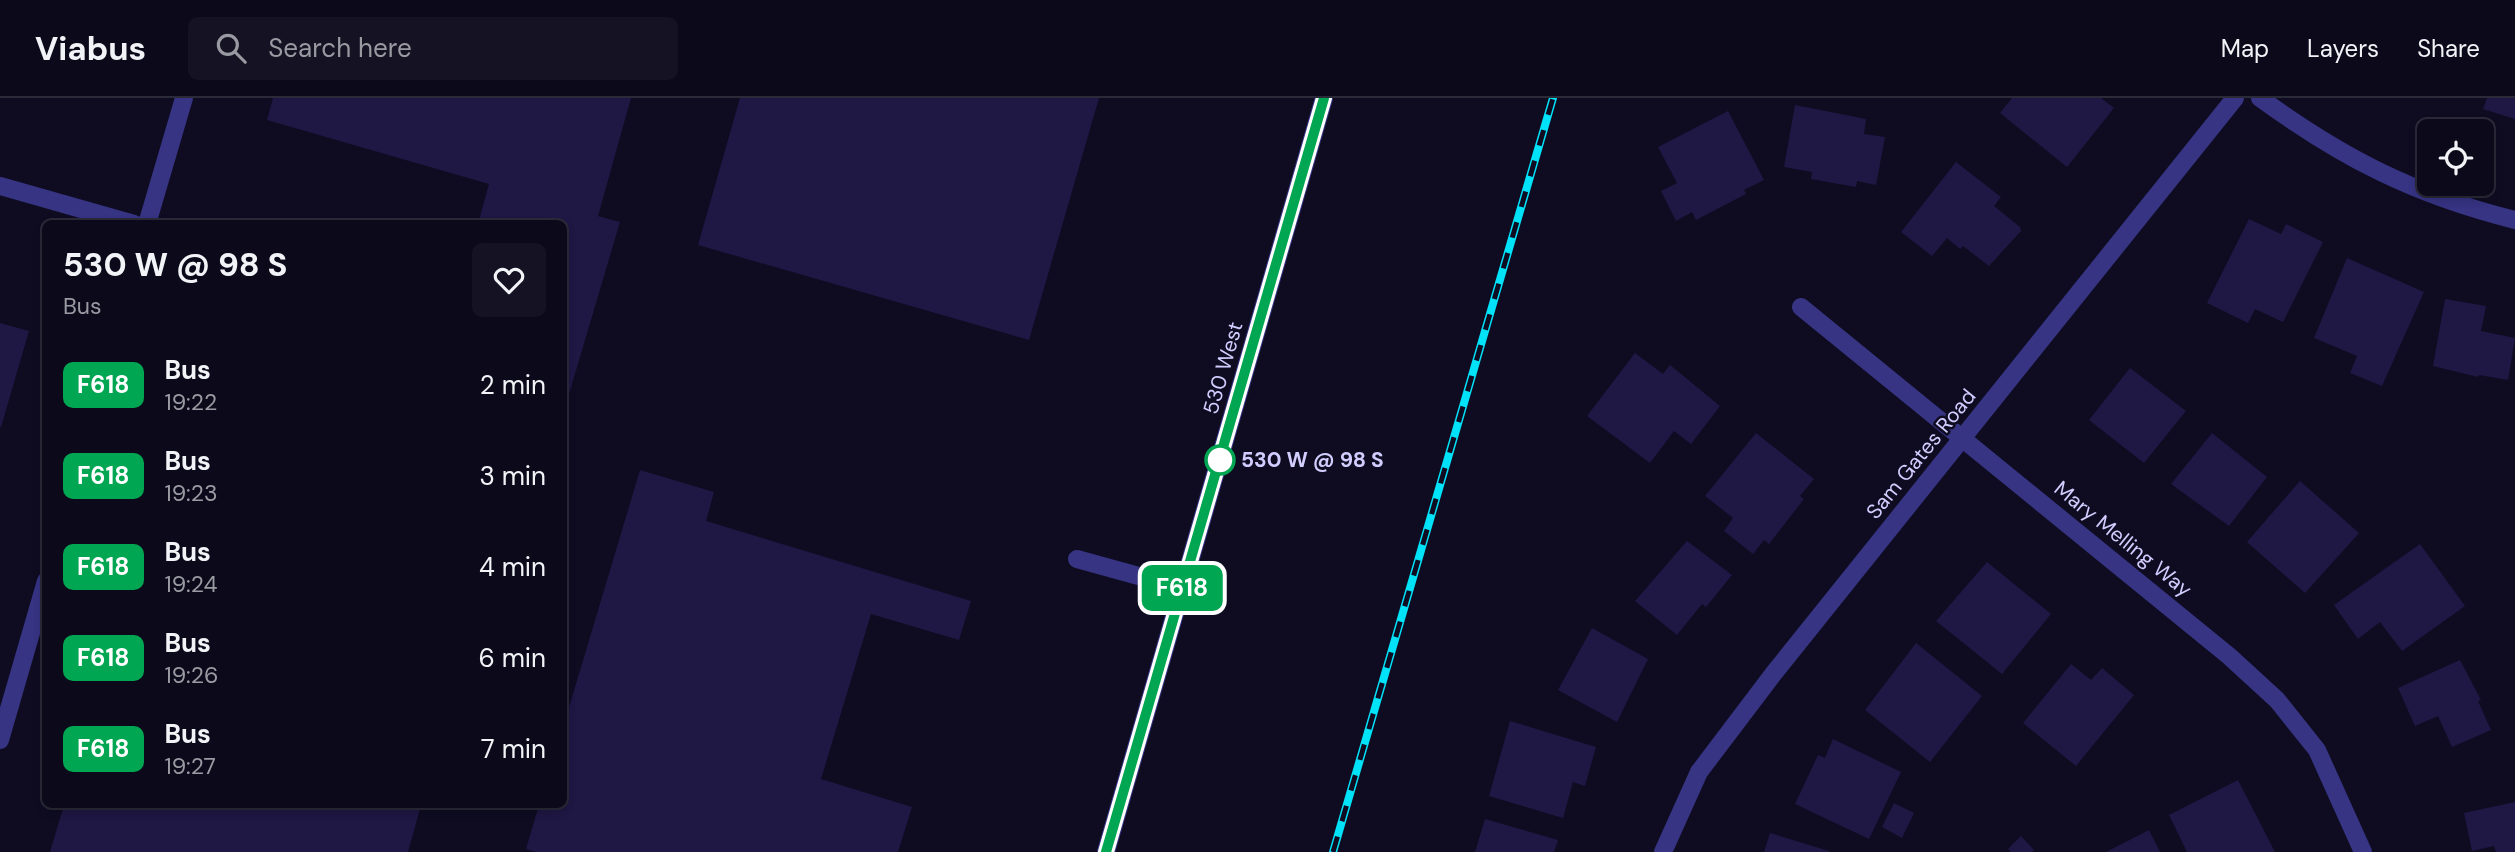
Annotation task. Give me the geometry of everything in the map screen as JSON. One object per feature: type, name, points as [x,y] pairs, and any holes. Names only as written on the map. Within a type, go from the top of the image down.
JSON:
[{"type":"street","points":[[148,220],[184,98]]},
{"type":"street","name":"530 West","points":[[1106,852],[1324,98]]},
{"type":"street","name":"Sam Gates Road","points":[[1663,852],[1699,772],[2235,98]]},
{"type":"street","points":[[2260,98],[2294,123],[2373,171],[2456,205],[2515,220]]},
{"type":"street","points":[[0,186],[120,220]]},
{"type":"street","name":"Mary Melling Way","points":[[1801,307],[2229,656],[2277,700],[2317,750],[2362,852]]},
{"type":"street","points":[[1077,559],[1182,588]]},
{"type":"street","points":[[0,740],[42,595]]},
{"type":"building","points":[[273,98],[631,98],[598,216],[620,222],[567,401],[567,220],[479,220],[489,184],[267,120]]},
{"type":"building","points":[[740,98],[1099,98],[1029,340],[698,245]]},
{"type":"building","points":[[2012,98],[2101,98],[2114,108],[2067,167],[2000,113]]},
{"type":"building","points":[[2487,98],[2515,98],[2515,119],[2483,109]]},
{"type":"building","points":[[1795,105],[1866,119],[1864,134],[1885,137],[1876,185],[1857,181],[1856,187],[1811,179],[1812,172],[1784,167]]},
{"type":"building","points":[[1728,111],[1764,180],[1744,190],[1746,194],[1696,220],[1692,212],[1676,221],[1661,191],[1677,183],[1658,147]]},
{"type":"building","points":[[1956,162],[2001,197],[1994,206],[2020,227],[2021,231],[1989,266],[1963,246],[1960,249],[1947,238],[1932,256],[1901,232]]},
{"type":"building","points":[[2249,219],[2281,234],[2286,224],[2323,242],[2283,322],[2255,309],[2248,323],[2207,303]]},
{"type":"building","points":[[2347,258],[2424,292],[2382,386],[2350,373],[2357,356],[2314,338]]},
{"type":"building","points":[[2445,299],[2486,306],[2481,331],[2515,338],[2508,380],[2478,377],[2433,366]]},
{"type":"building","points":[[0,323],[29,331],[1,427],[0,427]]},
{"type":"building","points":[[1635,353],[1663,374],[1670,365],[1720,406],[1691,444],[1674,431],[1650,463],[1587,416]]},
{"type":"building","points":[[2130,368],[2186,411],[2144,463],[2089,420]]},
{"type":"building","points":[[1756,433],[1814,479],[1800,496],[1804,499],[1769,544],[1764,540],[1753,554],[1724,531],[1733,518],[1705,496]]},
{"type":"building","points":[[2212,433],[2267,477],[2229,526],[2171,484]]},
{"type":"building","points":[[640,470],[714,492],[706,521],[971,601],[959,640],[871,614],[821,779],[912,807],[898,852],[536,852],[526,849],[538,808],[567,808],[567,714]]},
{"type":"building","points":[[2300,481],[2359,533],[2305,593],[2247,542]]},
{"type":"building","points":[[1687,541],[1732,575],[1706,607],[1702,604],[1677,635],[1635,601]]},
{"type":"building","points":[[2420,544],[2465,606],[2402,651],[2380,622],[2358,639],[2334,605]]},
{"type":"building","points":[[1987,562],[2051,614],[2002,674],[1936,621]]},
{"type":"building","points":[[1592,628],[1648,659],[1617,722],[1558,690]]},
{"type":"building","points":[[1916,643],[1982,696],[1930,762],[1865,710]]},
{"type":"building","points":[[2460,660],[2481,700],[2478,701],[2491,730],[2452,747],[2438,716],[2415,726],[2398,688]]},
{"type":"building","points":[[2071,664],[2091,680],[2102,668],[2134,695],[2076,766],[2023,723]]},
{"type":"building","points":[[1510,721],[1596,747],[1585,786],[1573,782],[1563,818],[1489,796]]},
{"type":"building","points":[[1833,739],[1901,772],[1869,839],[1795,804],[1818,755],[1825,758]]},
{"type":"building","points":[[2238,780],[2275,852],[2187,852],[2169,815]]},
{"type":"building","points":[[2515,802],[2515,852],[2496,852],[2494,846],[2472,851],[2464,813]]},
{"type":"building","points":[[1894,803],[1914,813],[1902,838],[1882,827]]},
{"type":"building","points":[[63,808],[420,808],[408,852],[50,852]]},
{"type":"building","points":[[1485,819],[1558,840],[1554,852],[1475,852]]},
{"type":"building","points":[[2149,830],[2160,852],[2106,852]]},
{"type":"building","points":[[1770,833],[1829,851],[1829,852],[1764,852]]},
{"type":"building","points":[[2021,836],[2034,850],[2032,852],[2011,852],[2008,849]]},
{"type":"railway","points":[[1333,852],[1553,98]]},
{"type":"bus line","name":"F618","points":[[1106,852],[1324,98]]},
{"type":"place","name":"530 W @ 98 S","points":[[1220,460]]}]
